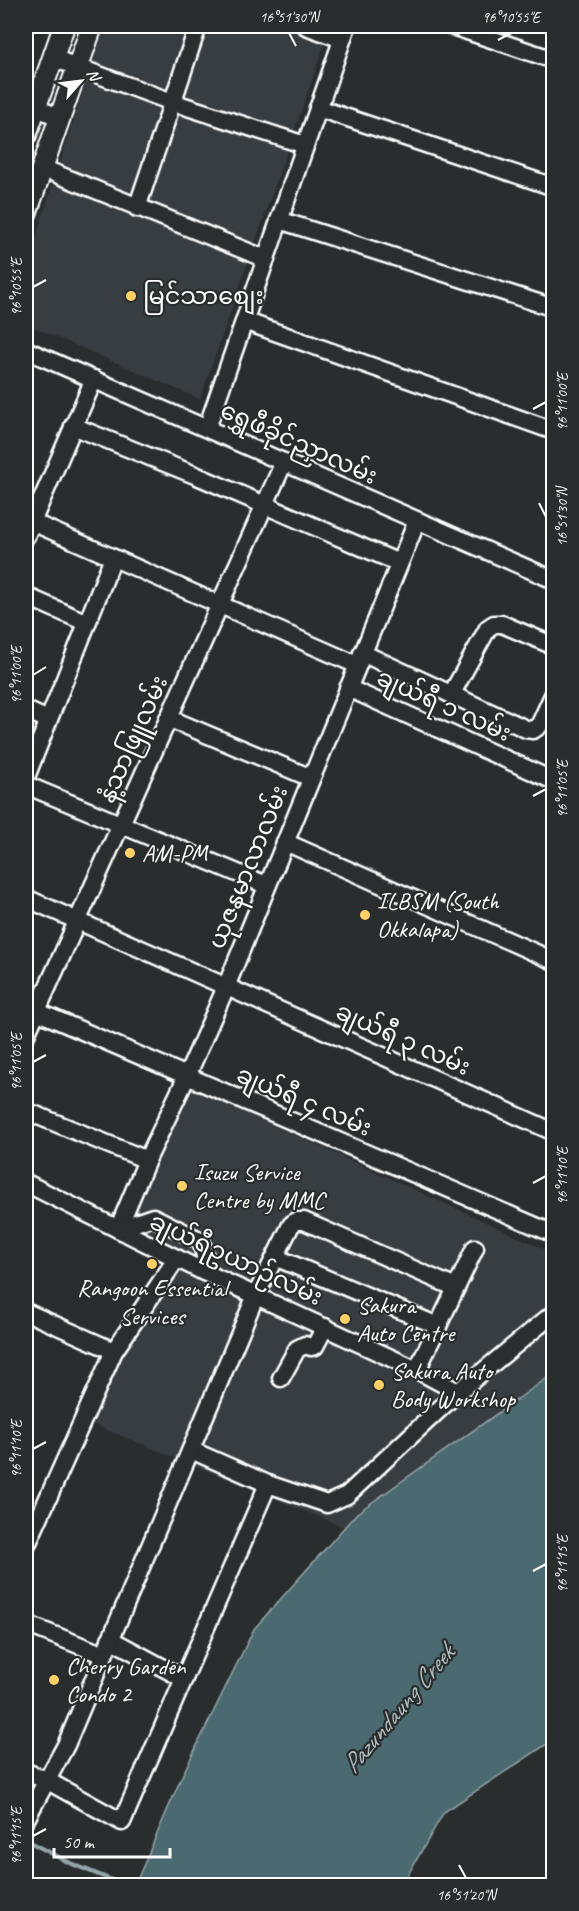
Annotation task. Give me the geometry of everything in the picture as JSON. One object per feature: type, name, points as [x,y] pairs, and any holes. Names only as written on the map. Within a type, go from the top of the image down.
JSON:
[{"type":"main road","points":[[26,135],[31,105],[53,58],[64,26]]},
{"type":"main road","points":[[26,214],[92,26]]},
{"type":"street","points":[[137,208],[198,26]]},
{"type":"street","points":[[207,429],[345,32],[306,26]]},
{"type":"street","points":[[452,26],[554,60]]},
{"type":"street","points":[[53,58],[172,102],[305,145]]},
{"type":"street","points":[[31,105],[60,118]]},
{"type":"street","points":[[318,108],[554,187]]},
{"type":"street","points":[[42,168],[266,259]]},
{"type":"street","points":[[279,220],[554,308]]},
{"type":"street","points":[[244,321],[554,431]]},
{"type":"street","name":"ရွှေဖီခိုင်ညှာလမ်း","points":[[26,350],[554,580]]},
{"type":"street","points":[[94,380],[29,529],[113,558],[220,604],[451,695],[526,729],[533,730],[539,726],[554,693]]},
{"type":"street","points":[[73,426],[265,504],[399,563]]},
{"type":"street","name":"နံ့သာဖြူလမ်း","points":[[26,1035],[284,462]]},
{"type":"street","name":"ယုဇနမာလာလမ်း","points":[[118,1229],[147,1160],[230,988],[266,885],[417,521]]},
{"type":"street","points":[[26,777],[113,558]]},
{"type":"street","points":[[26,596],[87,623]]},
{"type":"street","points":[[451,695],[488,628],[494,624],[502,624],[554,646]]},
{"type":"street","name":"ချယ်ရီ ၁ လမ်း","points":[[348,688],[554,781]]},
{"type":"street","points":[[26,710],[48,720]]},
{"type":"street","points":[[168,718],[311,778]]},
{"type":"street","points":[[26,785],[266,885]]},
{"type":"street","points":[[285,842],[554,961]]},
{"type":"street","name":"ချယ်ရီ ၃ လမ်း","points":[[26,898],[554,1132]]},
{"type":"street","name":"ချယ်ရီ ၄ လမ်း","points":[[36,1011],[554,1234]]},
{"type":"street","points":[[26,1111],[147,1160]]},
{"type":"street","name":"ချယ်ရီဥယာဉ်လမ်း","points":[[26,1183],[204,1272],[417,1370],[458,1392]]},
{"type":"street","points":[[118,1229],[153,1217],[176,1227],[201,1241],[205,1256],[204,1272]]},
{"type":"street","points":[[26,1819],[66,1745],[256,1295],[291,1225],[297,1221],[304,1221],[456,1288]]},
{"type":"street","points":[[417,1370],[475,1248]]},
{"type":"street","points":[[275,1257],[438,1326]]},
{"type":"street","points":[[26,1547],[114,1352],[177,1258]]},
{"type":"street","points":[[26,1312],[114,1352]]},
{"type":"street","points":[[191,1450],[267,1484],[327,1504],[337,1501],[347,1495],[458,1392],[554,1313]]},
{"type":"street","points":[[281,1378],[297,1349],[305,1345],[315,1346],[325,1327]]},
{"type":"street","points":[[26,1772],[46,1780],[122,1822],[267,1484]]},
{"type":"street","points":[[26,1624],[107,1647],[184,1679]]},
{"type":"shaded area","points":[[104,26],[331,26],[200,399],[26,324],[26,268]]},
{"type":"shaded area","name":"Sakura Auto Centre","points":[[188,1086],[553,1253],[553,1374],[357,1513],[344,1527],[83,1420],[172,1248],[127,1224]]},
{"type":"water","name":"Pazundaung Creek","points":[[553,1374],[553,1740],[444,1812],[402,1885],[135,1885],[182,1776],[254,1629],[357,1513]]},
{"type":"waterway","points":[[28,1841],[70,1863],[126,1886]]},
{"type":"place","name":"မြင်သာစျေး","points":[[131,296]]},
{"type":"place","name":"AM-PM","points":[[130,853]]},
{"type":"place","name":"ILBSM (South Okkalapa)","points":[[365,915]]},
{"type":"place","name":"Isuzu Service Centre by MMC","points":[[182,1186]]},
{"type":"place","name":"Rangoon Essential Services","points":[[152,1264]]},
{"type":"place","name":"Sakura Auto Centre","points":[[345,1319]]},
{"type":"place","name":"Sakura Auto Body Workshop","points":[[379,1385]]},
{"type":"place","name":"Cherry Garden Condo 2","points":[[54,1680]]}]
